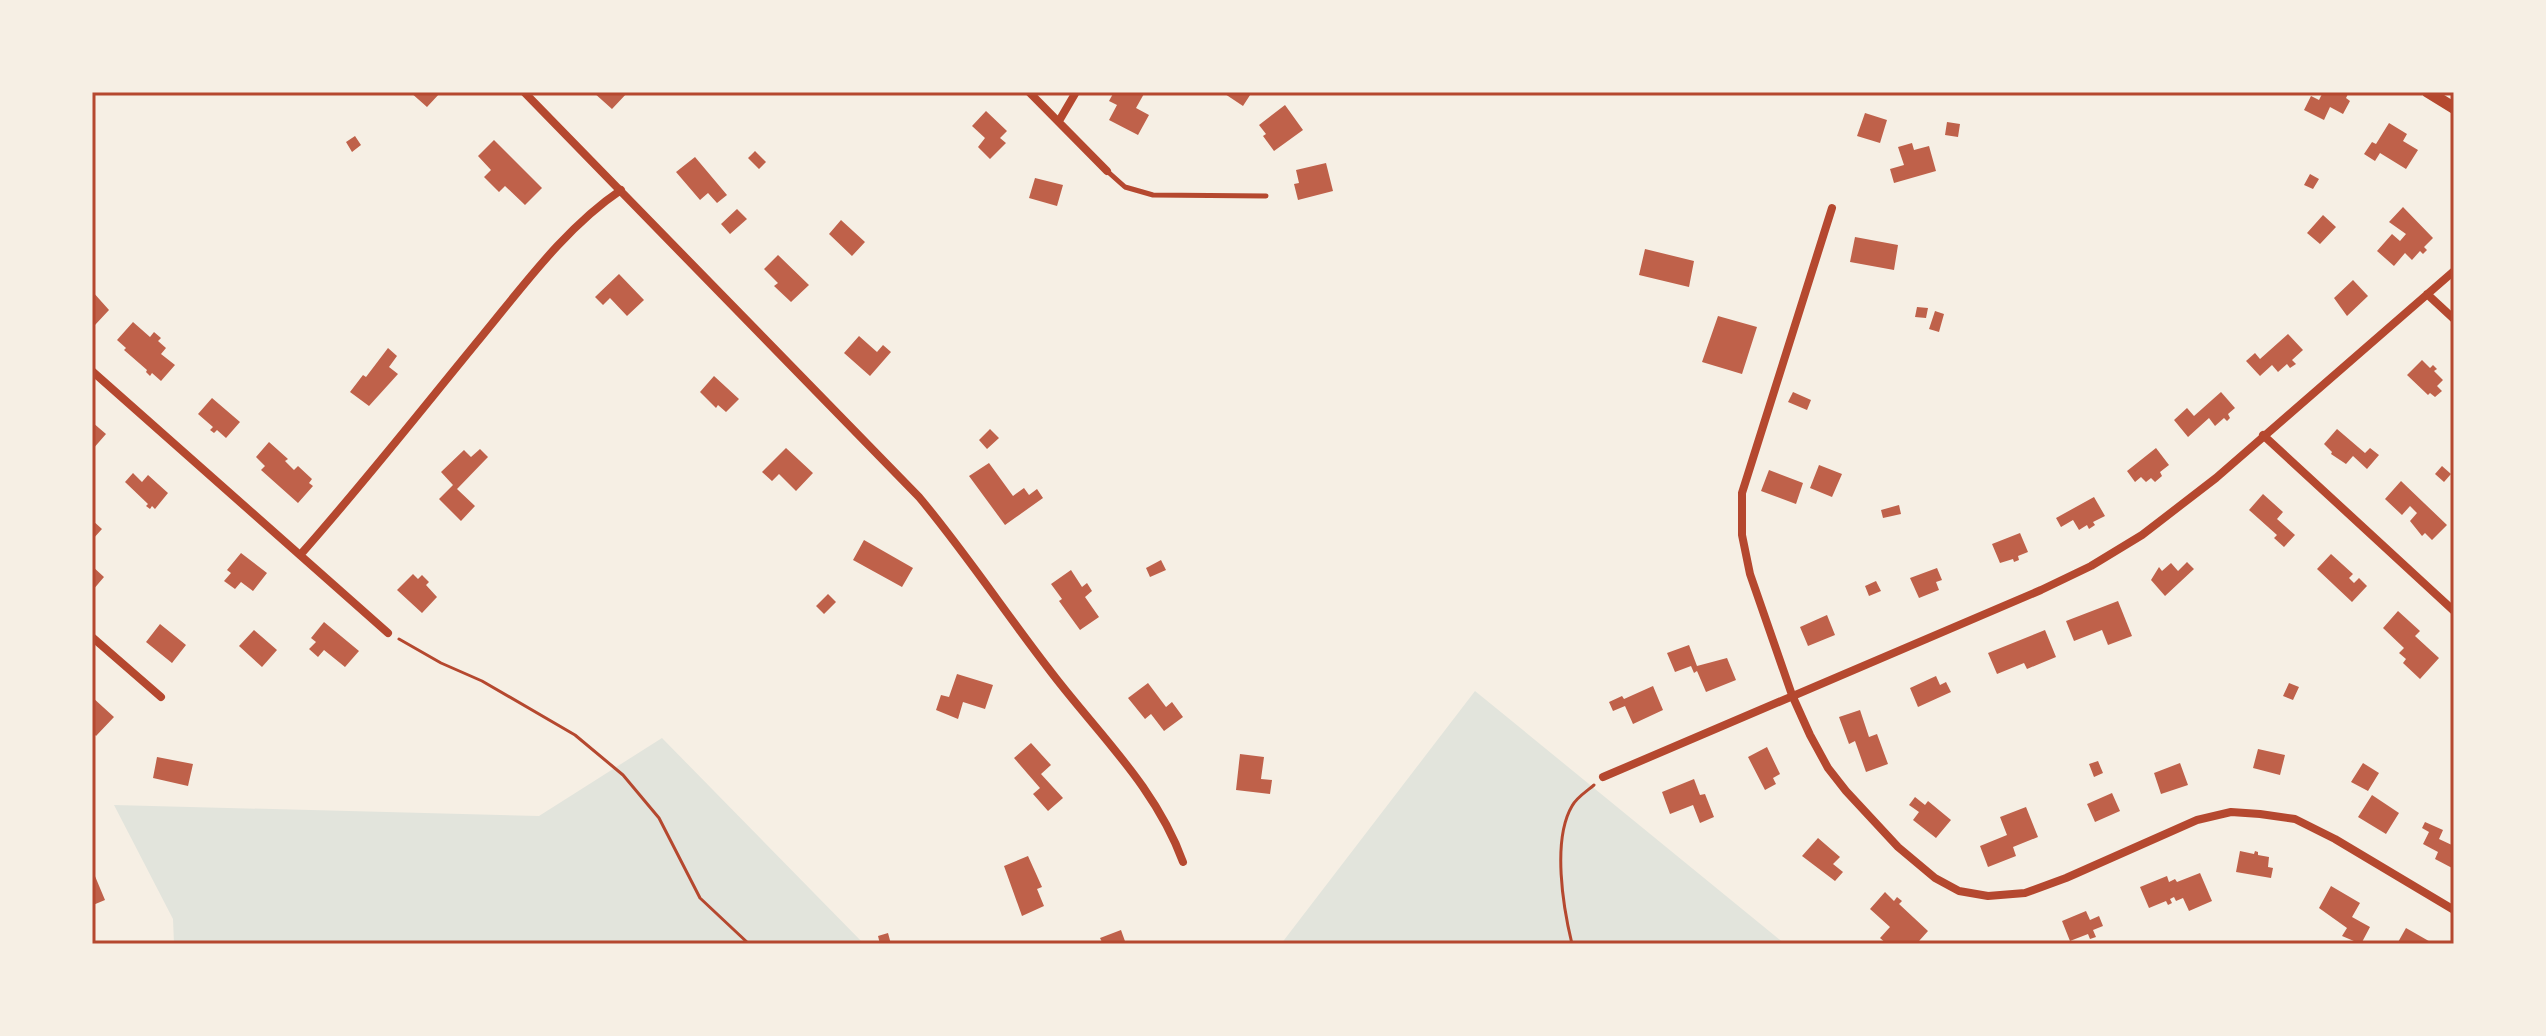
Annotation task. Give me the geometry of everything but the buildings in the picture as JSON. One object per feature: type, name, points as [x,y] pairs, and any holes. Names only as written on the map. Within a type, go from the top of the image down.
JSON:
[{"type":"street","points":[[524,92],[919,497],[1048,669],[1151,795],[1183,862]]},
{"type":"street","points":[[1029,92],[1107,171]]},
{"type":"street","points":[[1059,121],[1076,92]]},
{"type":"street","points":[[2428,92],[2454,108]]},
{"type":"street","points":[[301,554],[549,256],[621,190]]},
{"type":"street","points":[[1832,208],[1742,493],[1742,535],[1750,574],[1792,695],[1828,768],[1846,791],[1907,855],[1935,878],[1959,891],[1988,896],[2025,893],[2197,820],[2231,812],[2295,819],[2335,839],[2454,910]]},
{"type":"street","points":[[1603,777],[2091,566],[2142,535],[2178,508],[2454,271]]},
{"type":"street","points":[[2427,294],[2454,319]]},
{"type":"street","points":[[92,371],[388,633]]},
{"type":"street","points":[[2263,435],[2454,611]]},
{"type":"street","points":[[92,637],[161,697]]},
{"type":"lane","points":[[1107,171],[1125,187],[1153,195],[1266,196]]},
{"type":"path","points":[[388,633],[441,663],[482,681],[575,735],[623,775],[659,818],[700,898],[749,944]]},
{"type":"path","points":[[1572,944],[1561,853],[1563,825],[1573,803],[1603,777]]},
{"type":"shaded area","points":[[1475,691],[1785,944],[1281,944]]},
{"type":"shaded area","points":[[662,738],[864,944],[174,944],[173,919],[114,805],[539,816]]}]
